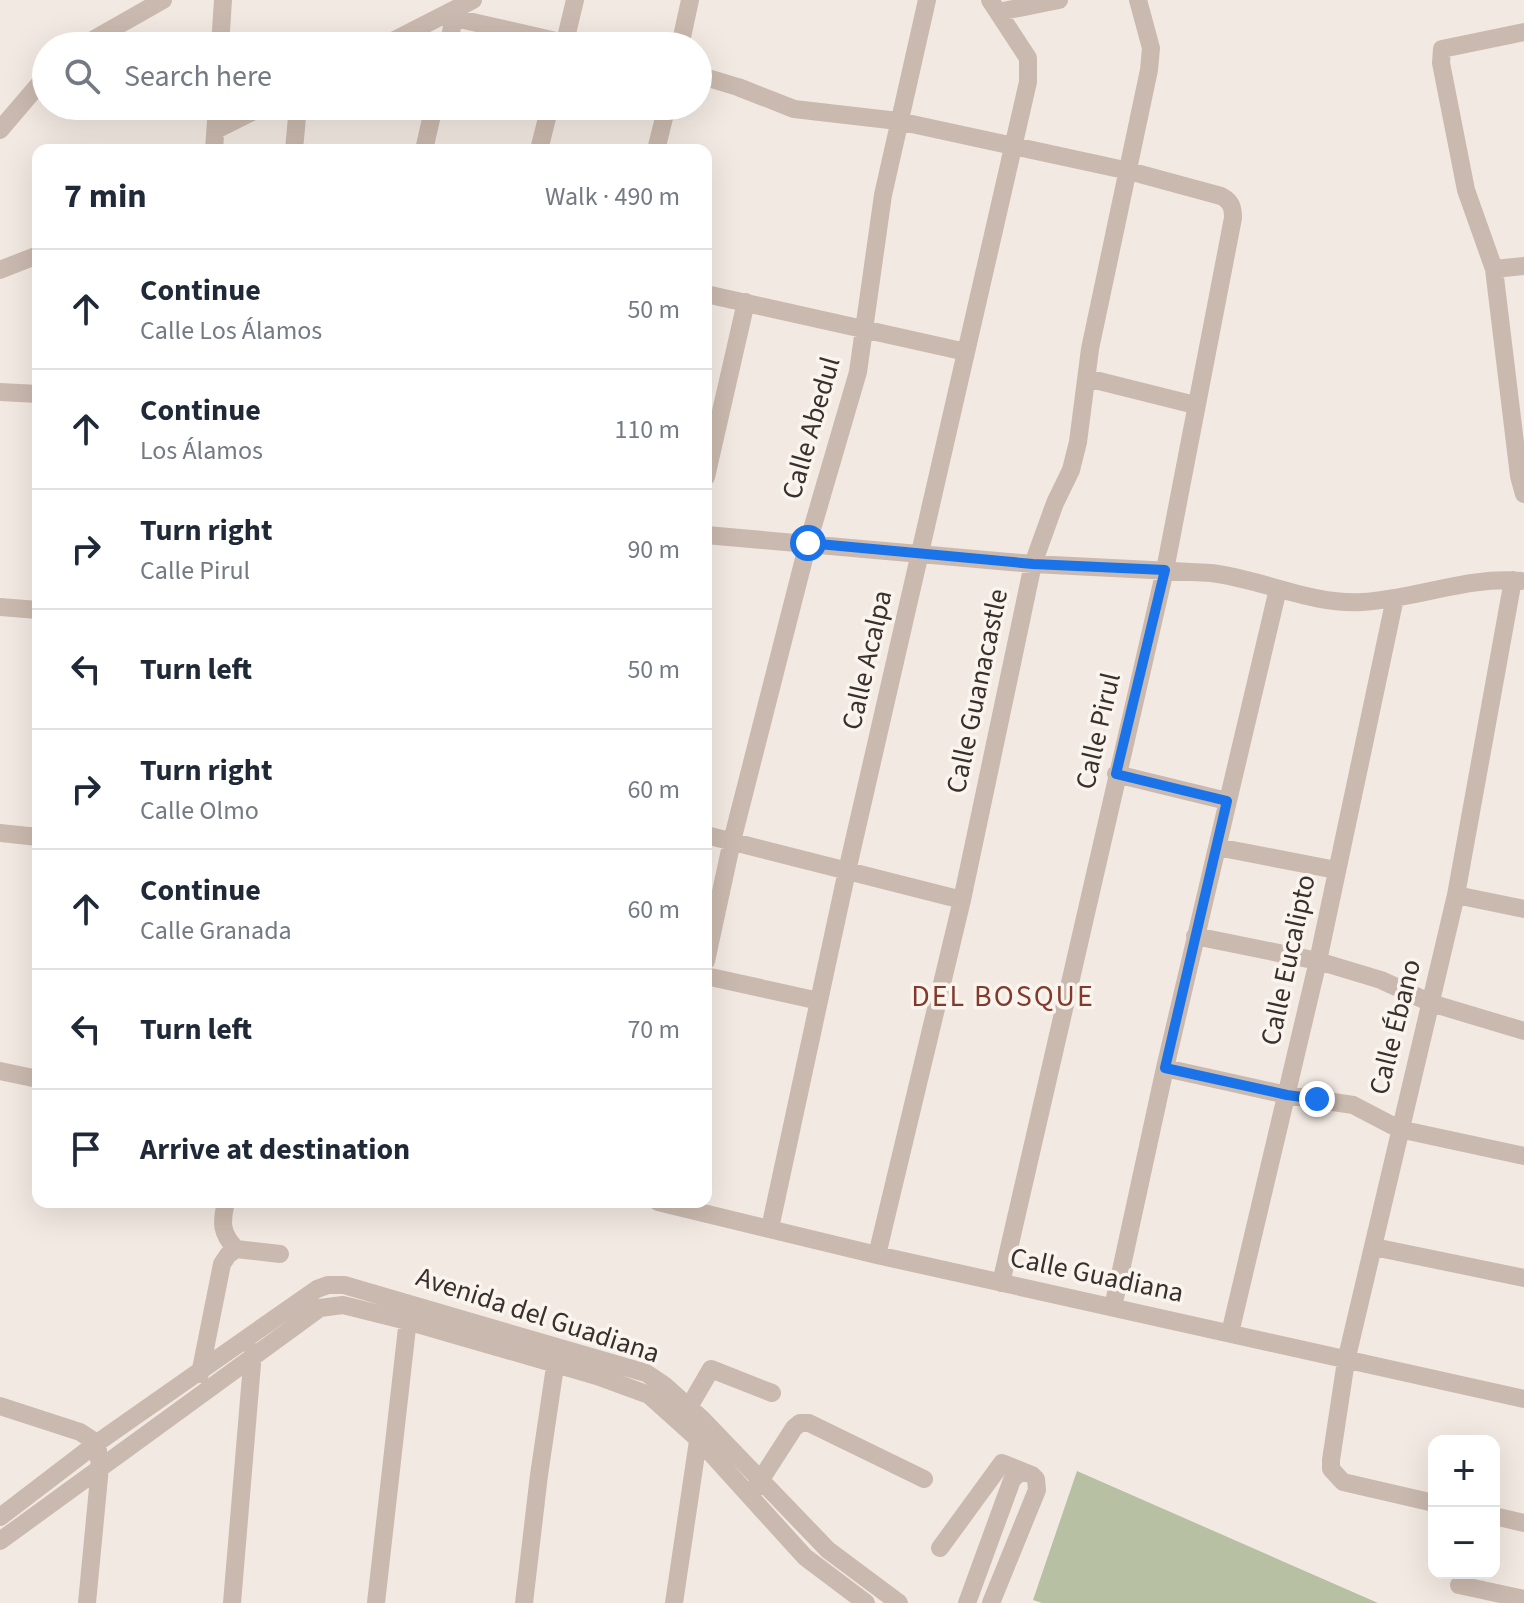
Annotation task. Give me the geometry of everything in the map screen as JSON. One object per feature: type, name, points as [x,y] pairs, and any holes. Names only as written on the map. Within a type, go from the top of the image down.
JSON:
[{"type":"street","points":[[107,32],[163,0]]},
{"type":"street","points":[[221,32],[223,0]]},
{"type":"street","points":[[415,32],[456,14],[473,0]]},
{"type":"street","points":[[571,32],[575,0]]},
{"type":"street","points":[[683,32],[690,0]]},
{"type":"street","name":"Calle Abedul","points":[[712,933],[732,841],[808,543],[853,393],[883,195],[927,0]]},
{"type":"street","points":[[994,6],[1059,0]]},
{"type":"street","name":"Calle Guanacastle","points":[[877,1255],[962,900],[1033,564],[1055,503],[1071,470],[1078,442],[1090,349],[1129,171],[1151,48],[1138,0]]},
{"type":"street","name":"Calle Acalpa","points":[[770,1228],[847,871],[1015,145],[1030,68],[1028,58],[994,6]]},
{"type":"street","points":[[456,14],[522,32]]},
{"type":"street","points":[[452,32],[456,14]]},
{"type":"street","points":[[1524,32],[1442,49],[1441,63],[1466,190],[1494,269],[1516,389],[1519,476],[1524,494]]},
{"type":"street","points":[[712,79],[794,109],[898,121],[1129,171]]},
{"type":"street","points":[[0,130],[32,92]]},
{"type":"street","points":[[215,144],[216,120]]},
{"type":"street","points":[[216,130],[236,120]]},
{"type":"street","points":[[295,144],[297,120]]},
{"type":"street","points":[[425,144],[431,120]]},
{"type":"street","points":[[540,144],[546,120]]},
{"type":"street","points":[[658,144],[664,120]]},
{"type":"street","name":"Calle Pirul","points":[[1001,1283],[1165,570],[1233,218],[1233,207],[1221,196],[1129,171]]},
{"type":"street","points":[[0,270],[32,257]]},
{"type":"street","points":[[1494,269],[1524,266]]},
{"type":"street","points":[[712,295],[966,352]]},
{"type":"street","points":[[712,451],[746,302]]},
{"type":"street","points":[[1087,378],[1195,405]]},
{"type":"street","points":[[0,392],[32,394]]},
{"type":"street","points":[[712,535],[1033,564],[1239,576],[1278,589],[1347,602],[1395,598],[1460,584],[1518,581]]},
{"type":"street","name":"Calle Ébano","points":[[1428,1502],[1343,1482],[1331,1469],[1331,1460],[1346,1361],[1456,895],[1518,581]]},
{"type":"street","points":[[1113,1307],[1195,936],[1278,589]]},
{"type":"street","name":"Calle Eucalipto","points":[[1230,1333],[1318,961],[1395,598]]},
{"type":"street","points":[[0,607],[32,610]]},
{"type":"street","points":[[1116,774],[1227,801]]},
{"type":"street","points":[[0,833],[32,836]]},
{"type":"street","points":[[712,836],[962,900]]},
{"type":"street","points":[[1217,847],[1336,870]]},
{"type":"street","points":[[1456,895],[1524,909]]},
{"type":"street","points":[[1195,936],[1318,961],[1393,985],[1431,1003],[1524,1031]]},
{"type":"street","points":[[712,977],[819,1001]]},
{"type":"street","points":[[1165,1068],[1287,1095],[1353,1105],[1399,1129],[1524,1156]]},
{"type":"street","points":[[0,1071],[32,1078]]},
{"type":"street","points":[[225,1208],[221,1223],[225,1237],[236,1249],[280,1254]]},
{"type":"street","name":"Calle Guadiana","points":[[684,1208],[877,1255],[1524,1399]]},
{"type":"street","points":[[1374,1247],[1524,1278]]},
{"type":"street","points":[[198,1397],[200,1371],[222,1264],[236,1249]]},
{"type":"street","name":"Avenida del Guadiana","points":[[253,1333],[317,1289],[344,1285],[409,1312],[556,1356],[629,1385],[649,1395],[828,1550],[899,1603]]},
{"type":"street","name":"Avenida del Guadiana","points":[[253,1358],[320,1308],[343,1305],[409,1312]]},
{"type":"street","points":[[376,1603],[409,1312]]},
{"type":"street","points":[[0,1517],[97,1443],[253,1333]]},
{"type":"street","points":[[232,1603],[253,1333]]},
{"type":"street","points":[[524,1603],[556,1356]]},
{"type":"street","name":"Avenida del Guadiana","points":[[556,1356],[646,1373],[664,1385],[695,1413],[805,1557],[866,1603]]},
{"type":"street","points":[[0,1541],[253,1358]]},
{"type":"street","points":[[674,1603],[698,1439],[695,1413],[711,1369],[772,1393]]},
{"type":"street","points":[[0,1406],[80,1432],[97,1443],[100,1467],[87,1603]]},
{"type":"street","points":[[755,1488],[800,1423],[809,1423],[924,1479]]},
{"type":"street","points":[[940,1548],[1002,1463],[1027,1473],[1036,1479],[1037,1490],[992,1601],[969,1597],[1012,1480],[1019,1473],[1027,1473]]},
{"type":"street","points":[[1500,1517],[1524,1523]]},
{"type":"street","points":[[1459,1585],[1524,1599]]},
{"type":"green space","points":[[1077,1471],[1378,1603],[1042,1603],[1033,1600]]},
{"type":"district","name":"DEL BOSQUE","points":[[1003,996]]},
{"type":"route","points":[[808,543],[1033,564],[1165,570],[1116,774],[1227,801],[1165,1068],[1317,1099]]}]
